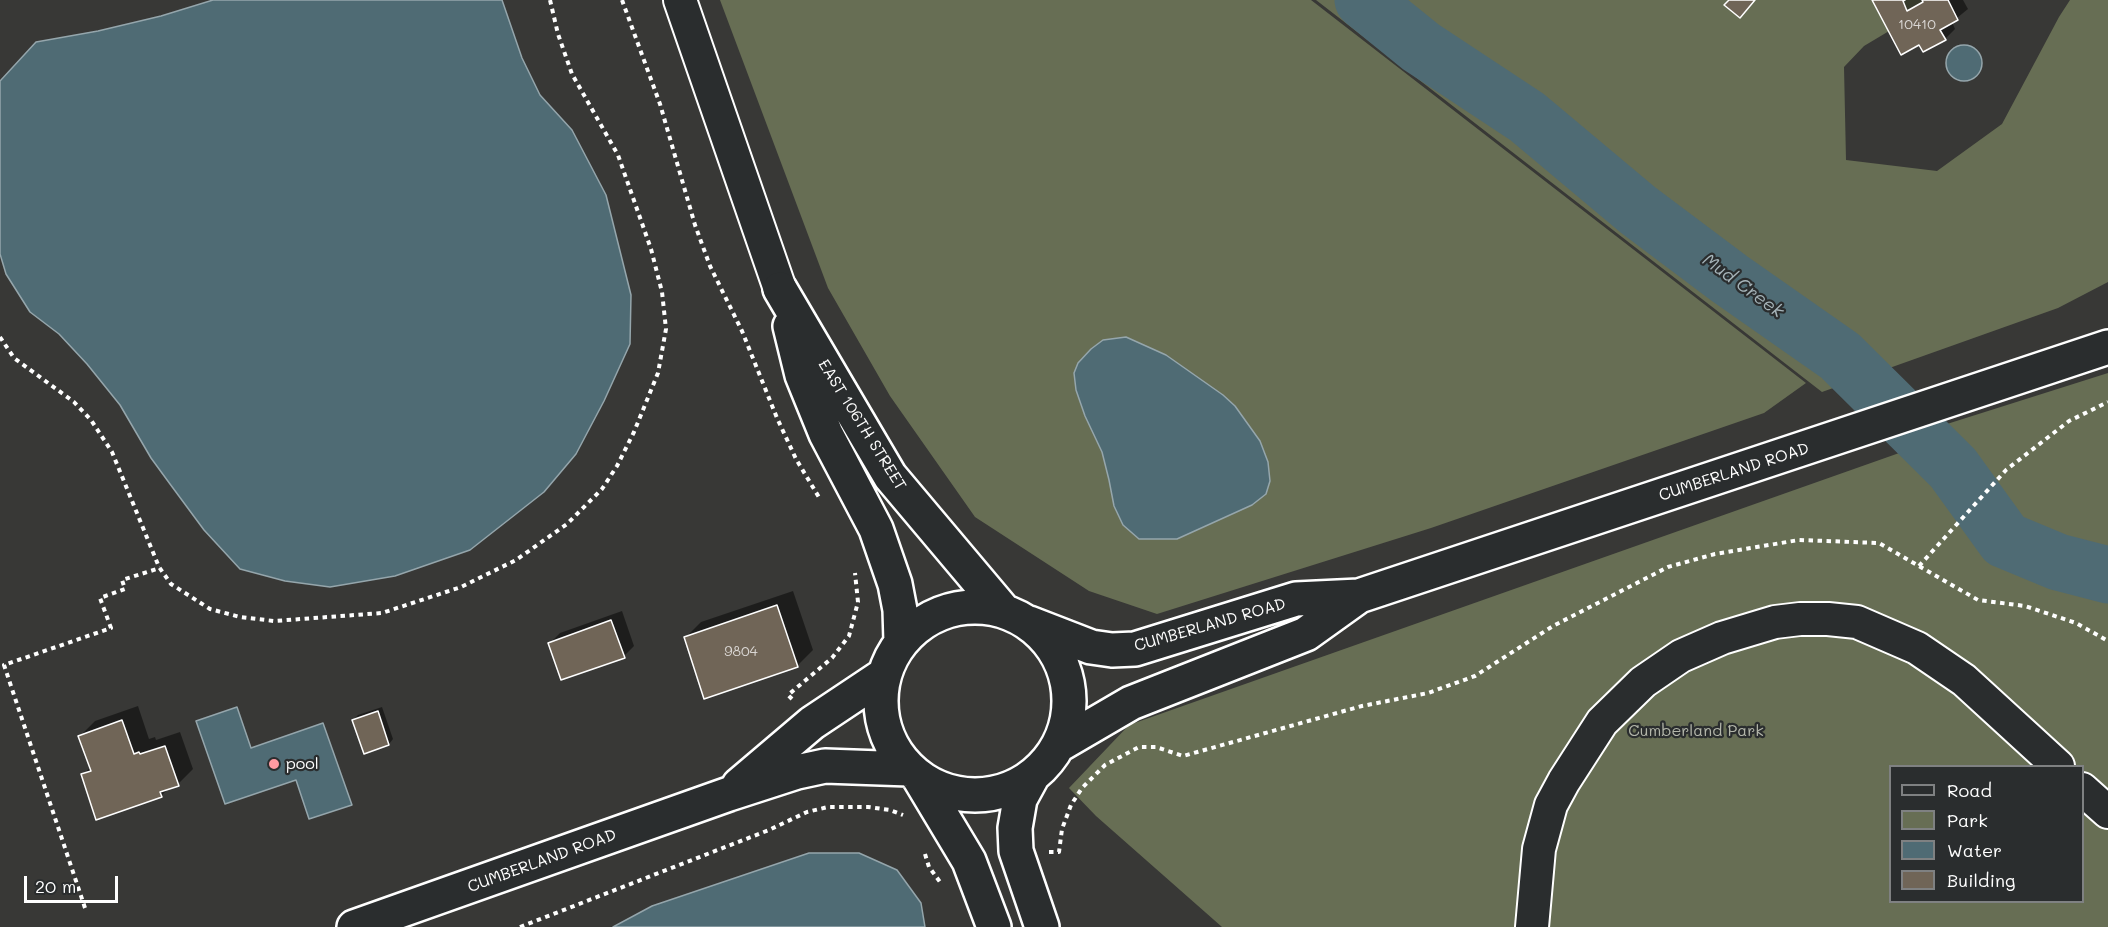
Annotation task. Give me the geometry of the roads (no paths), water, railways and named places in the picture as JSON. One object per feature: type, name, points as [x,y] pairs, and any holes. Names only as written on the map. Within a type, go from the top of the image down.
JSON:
[{"type":"main road","name":"EAST 106TH STREET","points":[[780,289],[890,476],[1015,616]]},
{"type":"main road","name":"EAST 106TH STREET","points":[[780,289],[802,375],[826,434],[876,529],[895,584],[900,610],[902,642]]},
{"type":"main road","name":"CUMBERLAND ROAD","points":[[1015,616],[1092,647],[1112,650],[1135,649],[1296,600],[1359,596],[2108,348]]},
{"type":"main road","name":"CUMBERLAND ROAD","points":[[1059,745],[1131,703],[1306,634],[1359,596]]},
{"type":"main road","points":[[913,772],[935,787],[955,794],[975,796],[995,794],[1015,787],[1032,777],[1048,762],[1059,745],[1069,719],[1070,691],[1063,665],[1049,641],[1015,616],[975,606],[949,609],[924,620],[902,642],[892,655],[884,675],[880,700],[884,725],[894,749],[913,772],[969,861],[994,927]]},
{"type":"main road","name":"CUMBERLAND ROAD","points":[[729,794],[812,723],[884,675]]},
{"type":"main road","name":"CUMBERLAND ROAD","points":[[354,927],[797,772],[825,766],[913,772]]},
{"type":"main road","points":[[1032,777],[1020,799],[1015,828],[1016,850],[1042,927]]},
{"type":"street","name":"EAST 106TH STREET","points":[[680,0],[780,289]]},
{"type":"street","points":[[1532,927],[1539,849],[1551,805],[1563,781],[1602,722],[1642,682],[1681,656],[1722,638],[1775,622],[1800,619],[1857,622],[1917,648],[1964,680],[2057,765]]},
{"type":"street","points":[[2084,791],[2108,812]]},
{"type":"water","points":[[213,0],[502,0],[522,58],[540,95],[572,130],[606,195],[631,295],[630,344],[576,454],[544,492],[470,550],[395,576],[330,587],[285,581],[240,569],[204,530],[170,484],[151,458],[120,405],[59,334],[30,312],[6,274],[0,254],[0,81],[36,42],[98,31],[161,16]]},
{"type":"water","points":[[1964,45],[1976,51],[1982,63],[1976,75],[1964,81],[1952,75],[1946,63],[1952,51]]},
{"type":"water","points":[[1126,337],[1166,355],[1235,406],[1260,441],[1268,462],[1270,481],[1266,494],[1252,505],[1177,539],[1139,539],[1123,525],[1114,506],[1102,452],[1076,390],[1074,373],[1078,363],[1103,340]]},
{"type":"water","name":"pool","points":[[237,707],[251,748],[323,723],[352,805],[309,819],[296,780],[225,804],[196,721]]},
{"type":"water","points":[[809,853],[859,853],[897,870],[921,903],[925,927],[613,927],[652,906]]},
{"type":"waterway","name":"Mud Creek","points":[[1363,0],[1421,47],[1527,117],[1638,210],[1730,279],[1840,356],[1953,468],[2005,540],[2058,562],[2108,575]]},
{"type":"place","name":"pool","points":[[274,764]]},
{"type":"park label","name":"Cumberland Park","points":[[1696,731]]}]
